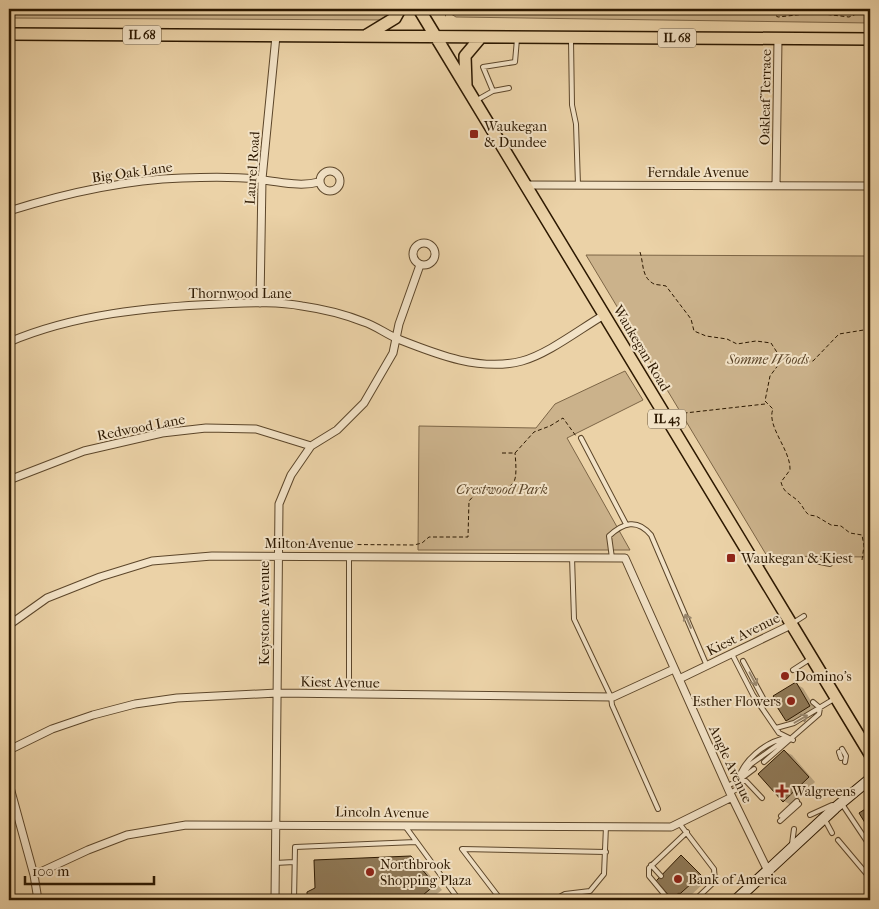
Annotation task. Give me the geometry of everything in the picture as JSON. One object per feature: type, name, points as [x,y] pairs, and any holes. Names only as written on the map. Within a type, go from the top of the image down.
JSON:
[{"type":"main road","points":[[366,36],[395,18],[400,9]]},
{"type":"main road","name":"Waukegan Road","points":[[419,9],[870,754]]},
{"type":"main road","name":"IL 68","points":[[9,34],[870,39]]},
{"type":"main road","points":[[466,86],[465,56],[481,37]]},
{"type":"main road","points":[[736,900],[824,818],[870,779]]},
{"type":"street","name":"Laurel Road","points":[[260,302],[262,179],[276,36]]},
{"type":"street","name":"Oakleaf Terrace","points":[[776,185],[778,39]]},
{"type":"street","name":"Big Oak Lane","points":[[9,211],[43,200],[101,188],[181,178],[262,179],[291,184],[320,182]]},
{"type":"street","name":"Ferndale Avenue","points":[[525,185],[870,186]]},
{"type":"street","name":"Keystone Avenue","points":[[273,898],[279,504],[291,475],[311,446],[338,430],[364,403],[393,353],[399,324],[420,265]]},
{"type":"street","name":"Thornwood Lane","points":[[9,342],[82,320],[153,307],[260,302],[301,305],[335,313],[366,322],[396,338],[460,361],[503,364],[522,361],[536,355],[604,315]]},
{"type":"street","name":"Redwood Lane","points":[[9,480],[84,451],[171,432],[206,428],[256,429],[311,446]]},
{"type":"street","name":"Milton Avenue","points":[[9,624],[47,598],[100,576],[152,561],[212,556],[625,558]]},
{"type":"street","name":"Angle Avenue","points":[[625,558],[674,669],[768,870]]},
{"type":"street","name":"Kiest Avenue","points":[[679,679],[792,625]]},
{"type":"street","name":"Kiest Avenue","points":[[9,750],[52,729],[93,715],[135,704],[177,698],[277,693],[611,697],[674,669]]},
{"type":"street","points":[[9,784],[34,875],[38,900]]},
{"type":"street","name":"Lincoln Avenue","points":[[34,875],[88,850],[127,835],[186,824],[671,827],[732,791]]},
{"type":"lane","points":[[494,90],[483,67],[515,62],[518,37]]},
{"type":"lane","points":[[571,37],[572,105],[576,124],[578,185]]},
{"type":"lane","points":[[475,101],[494,90],[510,88]]},
{"type":"lane","points":[[581,438],[626,524]]},
{"type":"lane","points":[[612,558],[609,536],[626,524],[637,524],[645,528],[651,535],[707,666]]},
{"type":"lane","points":[[349,556],[349,694]]},
{"type":"lane","points":[[572,557],[574,619],[611,697],[612,705],[658,809]]},
{"type":"lane","points":[[756,566],[771,560]]},
{"type":"lane","points":[[810,560],[830,564]]},
{"type":"lane","points":[[792,625],[804,616]]},
{"type":"lane","points":[[732,654],[753,695],[778,725],[782,741]]},
{"type":"lane","points":[[793,670],[812,658]]},
{"type":"lane","points":[[743,661],[763,698]]},
{"type":"lane","points":[[778,725],[794,723],[836,698]]},
{"type":"lane","points":[[813,702],[820,708]]},
{"type":"lane","points":[[732,791],[738,781],[740,770],[747,761],[792,737],[819,714],[820,708]]},
{"type":"lane","points":[[786,725],[792,737]]},
{"type":"lane","points":[[779,733],[783,736],[792,737]]},
{"type":"lane","points":[[764,762],[782,741]]},
{"type":"lane","points":[[841,758],[840,750],[846,756],[845,762]]},
{"type":"lane","points":[[738,781],[754,770]]},
{"type":"lane","points":[[738,781],[746,780],[762,798]]},
{"type":"lane","points":[[810,815],[844,800],[870,846]]},
{"type":"lane","points":[[780,819],[798,802]]},
{"type":"lane","points":[[824,818],[832,833]]},
{"type":"lane","points":[[679,823],[714,869],[715,881],[695,900]]},
{"type":"lane","points":[[403,825],[459,900]]},
{"type":"lane","points":[[554,900],[565,894],[590,891],[604,874],[606,826]]},
{"type":"lane","points":[[791,849],[794,829]]},
{"type":"lane","points":[[669,900],[649,876],[649,868],[686,832]]},
{"type":"lane","points":[[838,840],[870,878]]},
{"type":"lane","points":[[294,900],[295,847],[416,842]]},
{"type":"lane","points":[[502,900],[462,849],[606,852]]},
{"type":"lane","points":[[275,863],[294,862]]},
{"type":"lane","points":[[651,865],[662,876]]},
{"type":"lane","points":[[679,896],[683,900]]},
{"type":"path","points":[[377,9],[390,16]]},
{"type":"path","points":[[434,9],[446,16]]},
{"type":"path","points":[[765,9],[778,17],[815,13],[849,17],[861,12],[870,13]]},
{"type":"path","points":[[640,252],[644,261],[643,269],[645,276],[654,284],[664,285],[691,320],[694,331],[706,336],[727,339],[736,344],[756,341],[771,343],[782,360],[799,365],[813,361],[838,334],[870,330]]},
{"type":"path","points":[[766,404],[770,376],[782,360]]},
{"type":"path","points":[[669,423],[685,413],[766,404],[773,409],[777,436],[784,443],[789,459],[790,470],[781,482],[785,491],[798,501],[809,515],[816,516],[828,524],[841,526],[850,533],[862,535],[864,544],[862,560]]},
{"type":"path","points":[[502,453],[515,453],[534,432],[550,426],[563,418],[573,435],[581,438]]},
{"type":"path","points":[[277,544],[414,546],[422,543],[429,537],[468,537],[469,501],[477,492],[503,489],[512,485],[516,480],[517,472],[515,453]]},
{"type":"path","points":[[864,544],[870,542]]},
{"type":"green space","points":[[9,9],[396,9],[388,20],[9,18]]},
{"type":"green space","points":[[443,9],[870,9],[870,23],[456,17]]},
{"type":"green space","name":"Somme Woods","points":[[586,255],[870,256],[870,557],[767,556]]},
{"type":"green space","name":"Crestwood Park","points":[[625,371],[643,400],[567,438],[630,550],[418,550],[419,426],[536,428],[555,404]]},
{"type":"building","name":"Esther Flowers","points":[[796,682],[810,706],[786,721],[774,702],[776,700],[773,696]]},
{"type":"building","name":"Walgreens","points":[[784,750],[809,777],[783,802],[758,774]]},
{"type":"building","points":[[870,806],[870,831],[859,813]]},
{"type":"building","name":"Bank of America","points":[[681,855],[701,875],[673,900],[656,881]]},
{"type":"building","name":"Northbrook Shopping Plaza","points":[[411,856],[435,885],[417,900],[307,900],[307,892],[315,888],[314,860]]},
{"type":"place","name":"Waukegan & Dundee","points":[[474,134]]},
{"type":"place","name":"Waukegan & Kiest","points":[[731,558]]},
{"type":"place","name":"Domino's","points":[[785,676]]},
{"type":"place","name":"Esther Flowers","points":[[791,701]]},
{"type":"place","name":"Walgreens","points":[[782,791]]},
{"type":"place","name":"Northbrook Shopping Plaza","points":[[370,872]]},
{"type":"place","name":"Bank of America","points":[[678,879]]}]
